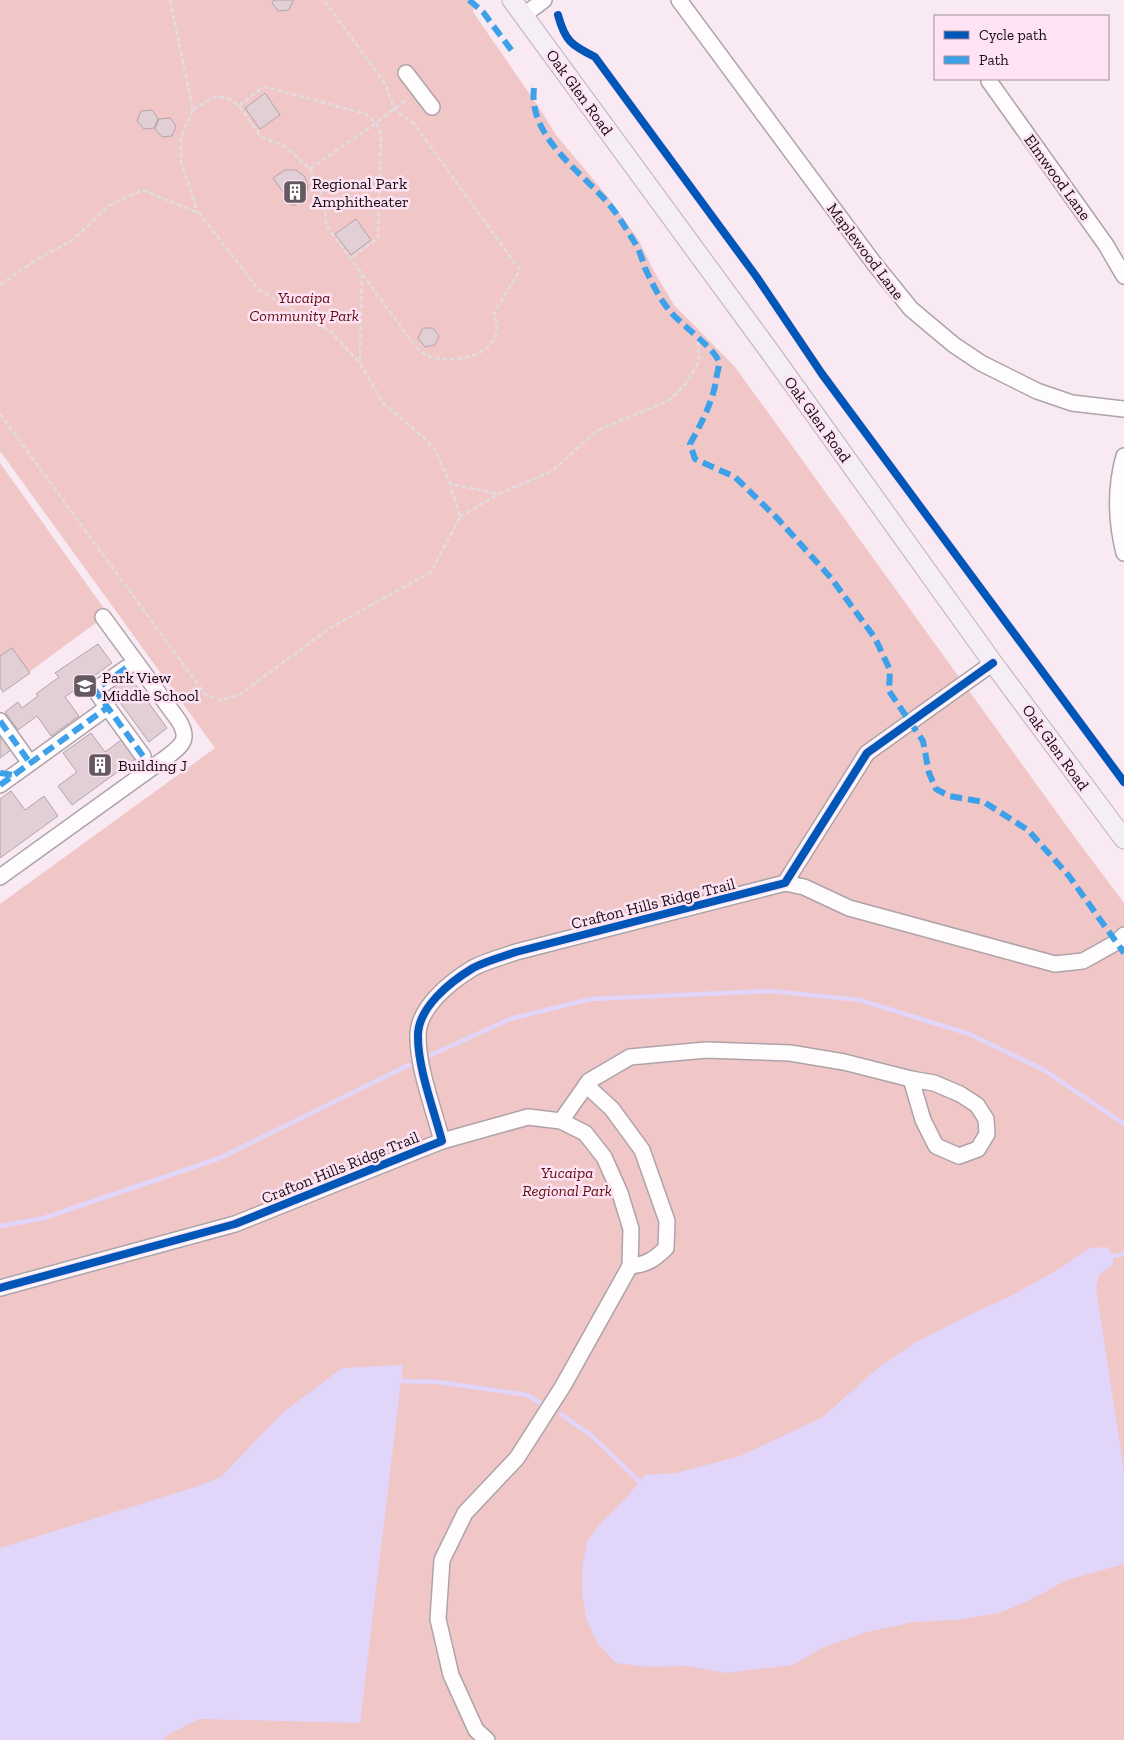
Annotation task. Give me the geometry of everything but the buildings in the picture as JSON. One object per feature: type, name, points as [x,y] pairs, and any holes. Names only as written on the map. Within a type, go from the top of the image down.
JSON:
[{"type":"main road","name":"Oak Glen Road","points":[[518,7],[764,344],[993,663],[1124,839]]},
{"type":"street","points":[[518,7],[544,0]]},
{"type":"street","name":"Maplewood Lane","points":[[678,0],[873,262],[918,315],[954,346],[980,363],[1036,391],[1072,403],[1124,408]]},
{"type":"street","points":[[406,72],[432,107]]},
{"type":"street","name":"Elmwood Lane","points":[[989,81],[1106,244],[1124,276]]},
{"type":"street","points":[[1124,456],[1117,495],[1118,523],[1124,553]]},
{"type":"street","points":[[0,877],[167,757],[184,740],[184,732],[179,721],[103,617]]},
{"type":"street","points":[[993,663],[867,753],[785,883],[804,887],[848,908],[1055,964],[1083,961],[1124,936]]},
{"type":"street","points":[[126,668],[95,690],[143,756]]},
{"type":"street","points":[[0,785],[7,774],[30,763],[108,707]]},
{"type":"street","points":[[0,721],[30,763]]},
{"type":"street","name":"Crafton Hills Ridge Trail","points":[[0,1288],[235,1224],[442,1141],[421,1063],[417,1035],[424,1011],[444,988],[474,968],[516,952],[785,883]]},
{"type":"street","points":[[561,1121],[589,1080],[630,1057],[706,1050],[790,1053],[844,1062],[911,1080],[934,1083],[960,1094],[977,1105],[986,1119],[987,1134],[978,1148],[960,1156],[936,1146],[923,1120],[911,1080]]},
{"type":"street","points":[[586,1085],[612,1109],[642,1150],[667,1220],[666,1248],[656,1259],[640,1265],[630,1266]]},
{"type":"street","points":[[442,1141],[528,1117],[561,1121],[585,1133],[604,1157],[620,1193],[631,1229],[630,1266],[563,1386],[517,1458],[465,1513],[442,1560],[438,1618],[451,1675],[476,1730],[487,1740]]},
{"type":"path","points":[[170,0],[193,110]]},
{"type":"path","points":[[324,0],[386,85],[394,109],[414,124],[520,270],[494,312],[497,328],[491,344],[480,354],[462,358],[426,355],[415,346],[326,225],[325,203],[310,169],[284,146],[261,137],[239,106],[227,98],[215,97],[193,110],[181,136],[181,161],[198,213],[259,290],[331,332],[360,362],[382,402],[423,437],[435,450],[450,484],[460,517]]},
{"type":"path","points":[[239,106],[266,87],[366,114],[376,123],[381,134],[378,238],[350,259]]},
{"type":"path","points":[[310,169],[419,91]]},
{"type":"path","points":[[0,285],[36,260],[74,239],[110,204],[142,190],[198,213]]},
{"type":"path","points":[[360,362],[362,274]]},
{"type":"path","points":[[0,414],[205,694],[220,700],[239,695],[330,628],[431,572],[460,517],[499,494],[552,471],[598,430],[668,401],[686,384],[699,362],[698,339]]},
{"type":"path","points":[[450,484],[499,494]]},
{"type":"green space","name":"Yucaipa Regional Park","points":[[0,0],[474,0],[473,12],[556,135],[608,197],[638,239],[674,305],[735,367],[1124,903],[1124,1740],[0,1740],[0,904],[215,748],[0,451]]},
{"type":"green space","points":[[0,463],[108,614],[29,672],[12,648],[0,656]]},
{"type":"shaded area","points":[[1108,1247],[1113,1256],[1113,1265],[1099,1275],[1096,1288],[1124,1471],[1124,1564],[1067,1580],[1028,1601],[999,1613],[957,1620],[914,1622],[867,1632],[824,1647],[793,1665],[726,1673],[687,1666],[648,1667],[616,1663],[597,1643],[586,1618],[582,1593],[582,1569],[587,1542],[598,1526],[625,1499],[645,1475],[676,1473],[740,1456],[823,1417],[879,1367],[916,1342],[1013,1295],[1090,1248]]},
{"type":"shaded area","points":[[403,1365],[360,1723],[199,1719],[168,1735],[163,1740],[0,1740],[0,1548],[195,1487],[221,1477],[282,1413],[342,1368]]},
{"type":"waterway","points":[[431,1055],[510,1019],[591,999],[770,991],[860,1000],[969,1034],[1044,1070],[1124,1124]]},
{"type":"waterway","points":[[0,1226],[44,1218],[220,1158],[409,1065]]},
{"type":"waterway","points":[[1113,1256],[1124,1254]]},
{"type":"waterway","points":[[401,1381],[438,1382],[527,1395],[540,1403]]},
{"type":"waterway","points":[[561,1414],[592,1436],[640,1482]]},
{"type":"marked path","points":[[469,0],[483,12],[515,55]]},
{"type":"marked path","points":[[534,88],[534,105],[539,122],[547,137],[570,165],[618,215],[637,246],[645,268],[659,296],[675,316],[717,358],[719,366],[713,393],[703,419],[690,444],[695,459],[735,477],[778,519],[831,578],[875,638],[890,670],[889,691],[923,741],[929,773],[936,789],[949,796],[984,802],[1028,830],[1069,876],[1124,953]]},
{"type":"marked path","points":[[126,668],[95,690],[143,756]]},
{"type":"marked path","points":[[0,785],[108,707]]},
{"type":"marked path","points":[[0,721],[30,763]]},
{"type":"marked path","points":[[0,773],[14,775]]},
{"type":"cycle path","points":[[558,15],[566,37],[580,49],[595,57],[756,276],[822,374],[1124,782]]},
{"type":"cycle path","points":[[0,1288],[235,1224],[442,1141],[423,1076],[418,1037],[419,1026],[423,1016],[436,997],[445,988],[473,968],[516,952],[785,883],[867,753],[993,663]]},
{"type":"place","name":"Regional Park Amphitheater","points":[[295,192]]},
{"type":"place","name":"Park View Middle School","points":[[85,686]]},
{"type":"place","name":"Building J","points":[[100,765]]},
{"type":"park label","name":"Yucaipa Community Park","points":[[304,306]]}]
